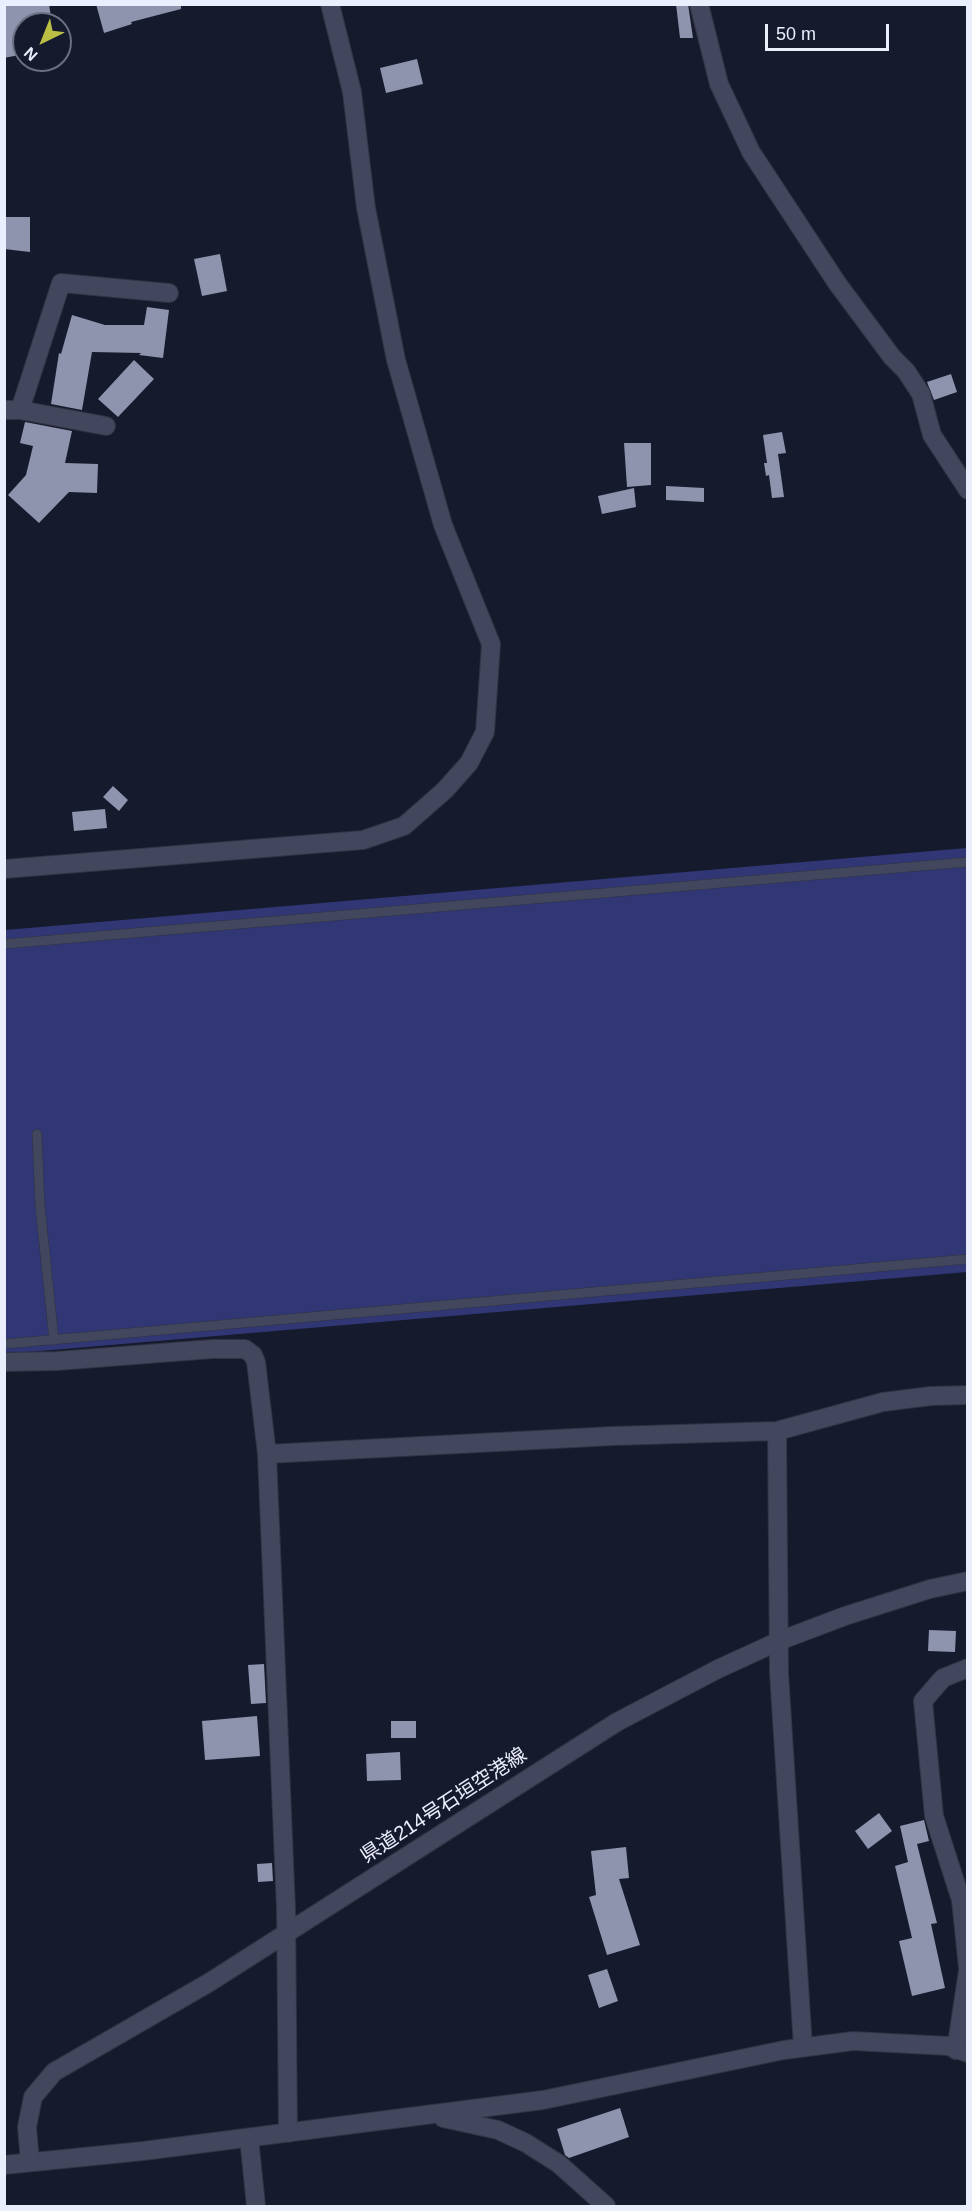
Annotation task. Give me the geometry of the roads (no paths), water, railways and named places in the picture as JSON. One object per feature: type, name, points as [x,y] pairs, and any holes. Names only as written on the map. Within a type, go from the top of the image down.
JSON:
[{"type":"street","points":[[4,869],[363,840],[404,826],[445,790],[469,763],[484,732],[491,644],[442,525],[396,360],[366,208],[352,92],[330,4]]},
{"type":"street","points":[[699,4],[719,84],[751,152],[837,283],[892,357],[906,371],[921,394],[932,435],[968,490]]},
{"type":"street","points":[[106,426],[12,410],[61,284],[170,293]]},
{"type":"street","points":[[4,1362],[57,1361],[212,1348],[245,1349],[253,1355],[256,1362],[267,1454],[286,1909],[288,2133]]},
{"type":"street","points":[[267,1454],[613,1436],[777,1431],[883,1402],[931,1396],[968,1395]]},
{"type":"street","points":[[777,1431],[780,1685],[803,2047]]},
{"type":"street","name":"県道214号石垣空港線","points":[[30,2162],[27,2127],[33,2097],[54,2072],[210,1982],[617,1722],[718,1669],[779,1641],[845,1616],[968,1581]]},
{"type":"street","points":[[4,2165],[143,2151],[543,2100],[803,2047],[853,2041],[948,2046],[962,2052],[968,1970],[961,1900],[934,1816],[923,1701],[943,1677],[968,1668]]},
{"type":"street","points":[[429,2115],[498,2130],[525,2143],[559,2163],[606,2206]]},
{"type":"street","points":[[249,2138],[256,2206]]},
{"type":"lane","points":[[4,944],[968,862]]},
{"type":"lane","points":[[37,1134],[40,1206],[54,1340]]},
{"type":"lane","points":[[4,1344],[968,1258]]}]
